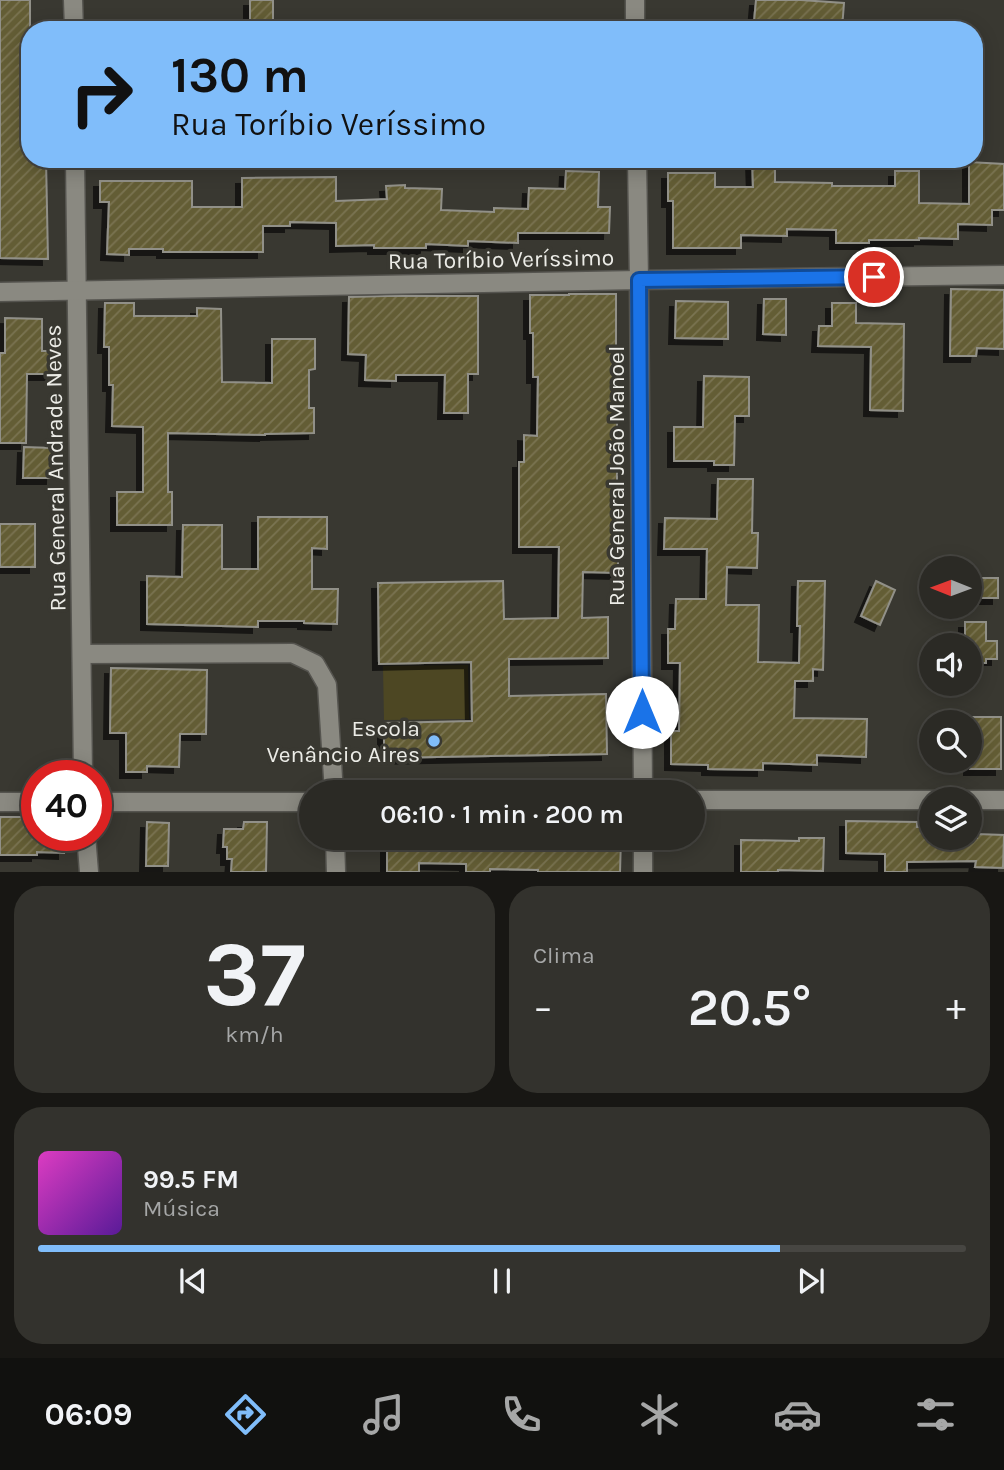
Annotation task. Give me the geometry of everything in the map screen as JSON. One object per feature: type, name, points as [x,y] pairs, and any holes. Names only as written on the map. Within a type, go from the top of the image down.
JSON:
[{"type":"street","points":[[73,0],[74,21]]},
{"type":"street","points":[[635,0],[635,21]]},
{"type":"street","name":"Rua General Andrade Neves","points":[[75,168],[83,760]]},
{"type":"street","name":"Rua General João Manoel","points":[[637,168],[643,780]]},
{"type":"street","name":"Rua Toríbio Veríssimo","points":[[0,292],[1004,275]]},
{"type":"street","points":[[82,654],[292,653],[315,664],[327,685],[333,780]]},
{"type":"street","points":[[705,800],[1004,800]]},
{"type":"street","points":[[0,802],[21,802]]},
{"type":"street","points":[[112,802],[299,802]]},
{"type":"street","points":[[335,850],[336,872]]},
{"type":"street","points":[[643,850],[643,872]]},
{"type":"street","points":[[87,851],[89,872]]},
{"type":"shaded area","points":[[468,665],[469,719],[384,720],[383,666]]},
{"type":"building","points":[[0,0],[30,0],[30,21],[21,21],[21,168],[46,168],[48,259],[0,258]]},
{"type":"building","points":[[250,0],[273,0],[273,21],[250,20]]},
{"type":"building","points":[[756,0],[844,3],[843,21],[754,21]]},
{"type":"building","points":[[983,163],[1004,164],[1004,210],[992,210],[992,225],[958,224],[958,239],[919,238],[836,243],[836,230],[787,229],[787,236],[741,235],[741,248],[673,248],[673,201],[668,201],[668,173],[715,173],[715,187],[753,187],[752,168],[775,168],[775,182],[832,183],[832,186],[895,186],[895,171],[919,171],[919,203],[969,204],[969,168],[983,168]]},
{"type":"building","points":[[566,171],[599,172],[598,207],[610,207],[609,233],[518,233],[518,243],[468,241],[468,246],[426,244],[426,248],[374,248],[374,245],[336,246],[336,223],[290,222],[290,226],[263,226],[263,252],[163,252],[163,249],[129,249],[129,255],[107,254],[109,202],[100,202],[100,181],[192,181],[192,207],[242,207],[242,178],[336,177],[336,201],[387,199],[386,186],[405,185],[405,188],[442,189],[441,210],[494,212],[494,208],[528,209],[529,188],[565,189]]},
{"type":"building","points":[[951,289],[1004,290],[1004,349],[977,348],[976,356],[950,356]]},
{"type":"building","points":[[616,294],[618,573],[583,572],[582,618],[608,617],[608,658],[509,659],[509,696],[606,694],[607,754],[384,758],[384,723],[472,721],[471,662],[379,664],[378,583],[503,581],[504,619],[558,618],[559,547],[519,547],[519,462],[524,462],[524,435],[537,436],[538,377],[533,377],[530,295]]},
{"type":"building","points":[[478,296],[478,374],[468,374],[468,413],[444,413],[445,375],[396,375],[396,381],[365,380],[366,355],[348,354],[349,297]]},
{"type":"building","points":[[764,299],[786,299],[786,335],[763,334]]},
{"type":"building","points":[[676,301],[728,302],[728,339],[675,338]]},
{"type":"building","points":[[105,303],[134,303],[134,316],[197,316],[197,308],[221,309],[222,382],[272,383],[272,339],[315,339],[315,369],[309,370],[309,408],[314,408],[314,433],[168,433],[168,492],[172,492],[172,525],[117,525],[117,492],[143,492],[143,427],[112,426],[113,385],[109,385],[109,347],[104,347]]},
{"type":"building","points":[[832,303],[856,303],[856,323],[904,324],[903,411],[870,410],[871,347],[818,346],[819,326],[832,326]]},
{"type":"building","points":[[5,318],[42,319],[42,351],[55,351],[55,374],[27,374],[26,443],[0,443],[0,353],[5,353]]},
{"type":"building","points":[[704,376],[749,377],[749,416],[735,416],[734,465],[714,465],[714,461],[674,461],[674,427],[703,427]]},
{"type":"building","points":[[24,447],[53,448],[52,478],[23,478]]},
{"type":"building","points":[[718,479],[753,479],[752,533],[758,533],[757,568],[727,567],[726,605],[759,605],[758,662],[799,663],[798,581],[825,581],[823,670],[813,669],[813,681],[795,681],[794,718],[867,719],[866,757],[817,755],[817,765],[763,763],[763,770],[708,769],[708,765],[671,764],[671,731],[679,731],[680,663],[668,663],[668,629],[675,629],[676,599],[706,599],[707,549],[664,549],[665,518],[717,519]]},
{"type":"building","points":[[258,517],[327,517],[327,549],[312,548],[312,589],[338,589],[337,624],[258,621],[258,627],[147,624],[147,576],[182,577],[183,525],[222,525],[222,569],[258,569]]},
{"type":"building","points":[[0,524],[35,524],[35,567],[0,567]]},
{"type":"building","points":[[982,578],[998,578],[998,598],[982,598]]},
{"type":"building","points":[[876,581],[895,590],[880,625],[861,616]]},
{"type":"building","points":[[965,622],[986,622],[986,641],[997,641],[997,659],[986,659],[986,663],[982,663],[982,633],[965,633]]},
{"type":"building","points":[[111,668],[207,670],[206,734],[180,734],[179,767],[147,766],[147,772],[126,772],[126,733],[110,733]]},
{"type":"building","points":[[982,717],[1001,717],[1001,769],[982,769]]},
{"type":"building","points":[[0,817],[21,817],[21,851],[64,851],[37,852],[37,855],[0,855]]},
{"type":"building","points":[[846,821],[917,822],[919,850],[982,850],[982,834],[1004,835],[1003,868],[975,867],[976,861],[907,862],[907,872],[885,872],[885,854],[846,853]]},
{"type":"building","points":[[147,822],[169,823],[168,866],[146,866]]},
{"type":"building","points":[[244,822],[267,822],[266,872],[231,872],[232,859],[227,859],[227,847],[223,847],[224,829],[243,829]]},
{"type":"building","points":[[799,838],[824,838],[823,871],[741,872],[741,840],[799,841]]},
{"type":"building","points":[[387,850],[621,850],[620,872],[490,869],[490,872],[466,872],[466,864],[419,863],[419,872],[387,872]]},
{"type":"place","name":"Escola Venâncio Aires","points":[[434,741]]},
{"type":"route","points":[[642,712],[639,280],[874,277]]}]
